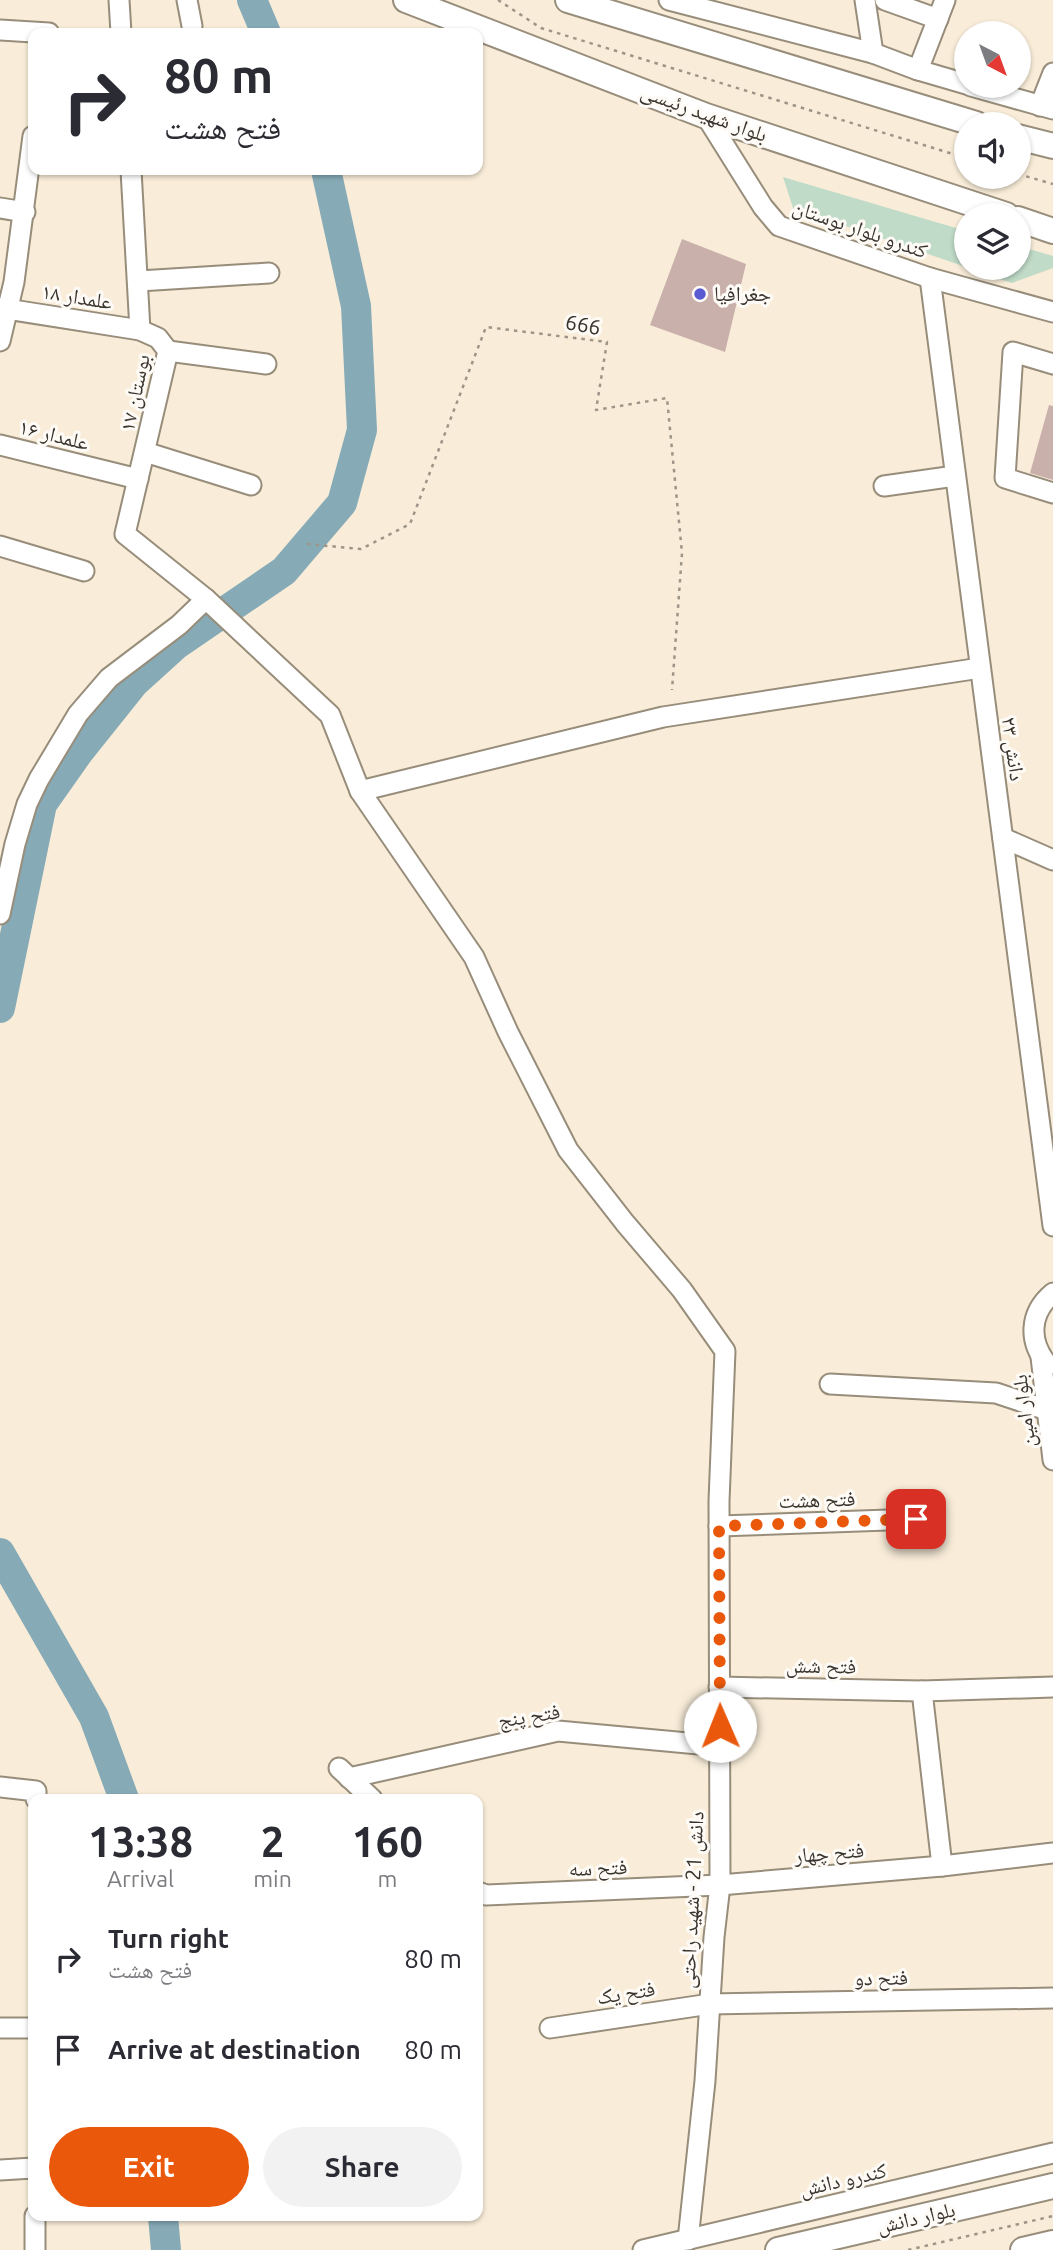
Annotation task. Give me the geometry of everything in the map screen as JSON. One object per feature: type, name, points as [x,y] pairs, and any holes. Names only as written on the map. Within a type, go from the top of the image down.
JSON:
[{"type":"main road","name":"بلوار شهید رئیسی","points":[[407,0],[479,28]]},
{"type":"main road","points":[[568,0],[954,117]]},
{"type":"main road","name":"بلوار شهید رئیسی","points":[[483,29],[706,116],[970,203]]},
{"type":"main road","points":[[1031,140],[1053,146]]},
{"type":"main road","points":[[1031,223],[1053,231]]},
{"type":"main road","name":"بلوار دانش","points":[[778,2250],[1053,2186]]},
{"type":"main road","points":[[1024,2250],[1053,2244]]},
{"type":"street","points":[[119,0],[121,28]]},
{"type":"street","points":[[187,0],[192,26]]},
{"type":"street","points":[[670,0],[873,53],[954,80]]},
{"type":"street","points":[[865,0],[873,53]]},
{"type":"street","points":[[885,0],[938,19]]},
{"type":"street","points":[[918,70],[945,0]]},
{"type":"street","points":[[0,30],[28,32]]},
{"type":"street","points":[[1014,98],[1047,107],[1053,73]]},
{"type":"street","name":"کندرو بلوار بوستان","points":[[706,116],[763,207],[779,226],[930,278],[1053,312]]},
{"type":"street","points":[[0,341],[28,175]]},
{"type":"street","name":"بوستان ۱۷","points":[[131,175],[140,330],[158,338],[168,351],[125,534],[206,599]]},
{"type":"street","points":[[0,208],[24,212]]},
{"type":"street","points":[[139,281],[269,272]]},
{"type":"street","name":"دانش ۲۳","points":[[930,278],[1053,1226]]},
{"type":"street","name":"علمدار ۱۸","points":[[4,309],[140,330]]},
{"type":"street","points":[[168,351],[265,364]]},
{"type":"street","points":[[1053,364],[1013,352],[1005,478],[1053,493]]},
{"type":"street","name":"علمدار ۱۶","points":[[0,445],[138,479]]},
{"type":"street","points":[[145,452],[251,485]]},
{"type":"street","points":[[884,486],[955,476]]},
{"type":"street","points":[[0,547],[84,571]]},
{"type":"street","points":[[0,914],[27,804],[38,779],[72,723],[109,678],[179,625],[206,599],[330,715],[360,791],[663,717],[980,668]]},
{"type":"street","name":"دانش 21 - شهید راحتی","points":[[360,791],[474,957],[508,1032],[569,1150],[625,1223],[682,1290],[725,1351],[719,1526],[720,1885],[705,2081],[688,2240]]},
{"type":"street","points":[[1003,838],[1053,860]]},
{"type":"street","name":"بلوار امین","points":[[1053,1293],[1043,1302],[1033,1324],[1033,1335],[1047,1363],[1053,1460]]},
{"type":"street","points":[[830,1384],[996,1393],[1050,1408]]},
{"type":"street","name":"فتح هشت","points":[[719,1526],[916,1519]]},
{"type":"street","name":"فتح شش","points":[[719,1687],[922,1690],[1053,1687]]},
{"type":"street","points":[[922,1690],[942,1866]]},
{"type":"street","name":"فتح پنج","points":[[367,1794],[344,1773],[558,1731],[720,1746]]},
{"type":"street","points":[[0,1787],[32,1794]]},
{"type":"street","name":"فتح چهار","points":[[720,1885],[942,1866],[1053,1853]]},
{"type":"street","name":"فتح سه","points":[[483,1894],[720,1885]]},
{"type":"street","name":"فتح دو","points":[[710,2004],[1053,1998]]},
{"type":"street","name":"فتح یک","points":[[550,2028],[710,2004]]},
{"type":"street","points":[[0,2028],[28,2028]]},
{"type":"street","name":"کندرو دانش","points":[[643,2250],[1053,2153]]},
{"type":"street","points":[[0,2169],[28,2168]]},
{"type":"street","points":[[36,2221],[36,2250]]},
{"type":"path","points":[[498,0],[541,28],[954,154]]},
{"type":"path","points":[[1031,178],[1053,184]]},
{"type":"path","name":"666","points":[[307,544],[361,549],[410,524],[486,327],[607,342],[596,410],[667,398],[682,553],[672,690]]},
{"type":"path","points":[[908,2250],[1053,2216]]},
{"type":"green space","points":[[783,177],[954,227],[954,263],[793,208]]},
{"type":"green space","points":[[1031,250],[1053,256],[1053,268],[1031,276]]},
{"type":"building","name":"جغرافیا","points":[[682,239],[746,264],[725,352],[650,325]]},
{"type":"building","points":[[1049,405],[1053,406],[1053,480],[1030,473]]},
{"type":"waterway","points":[[252,0],[264,28]]},
{"type":"waterway","points":[[0,1008],[42,804],[78,753],[134,683],[177,644],[284,571],[342,503],[362,430],[356,306],[327,175]]},
{"type":"waterway","points":[[0,1553],[94,1717],[122,1794]]},
{"type":"waterway","points":[[163,2221],[166,2250]]},
{"type":"place","name":"جغرافیا","points":[[700,294]]},
{"type":"route","points":[[720,1726],[719,1526],[916,1519]]}]
